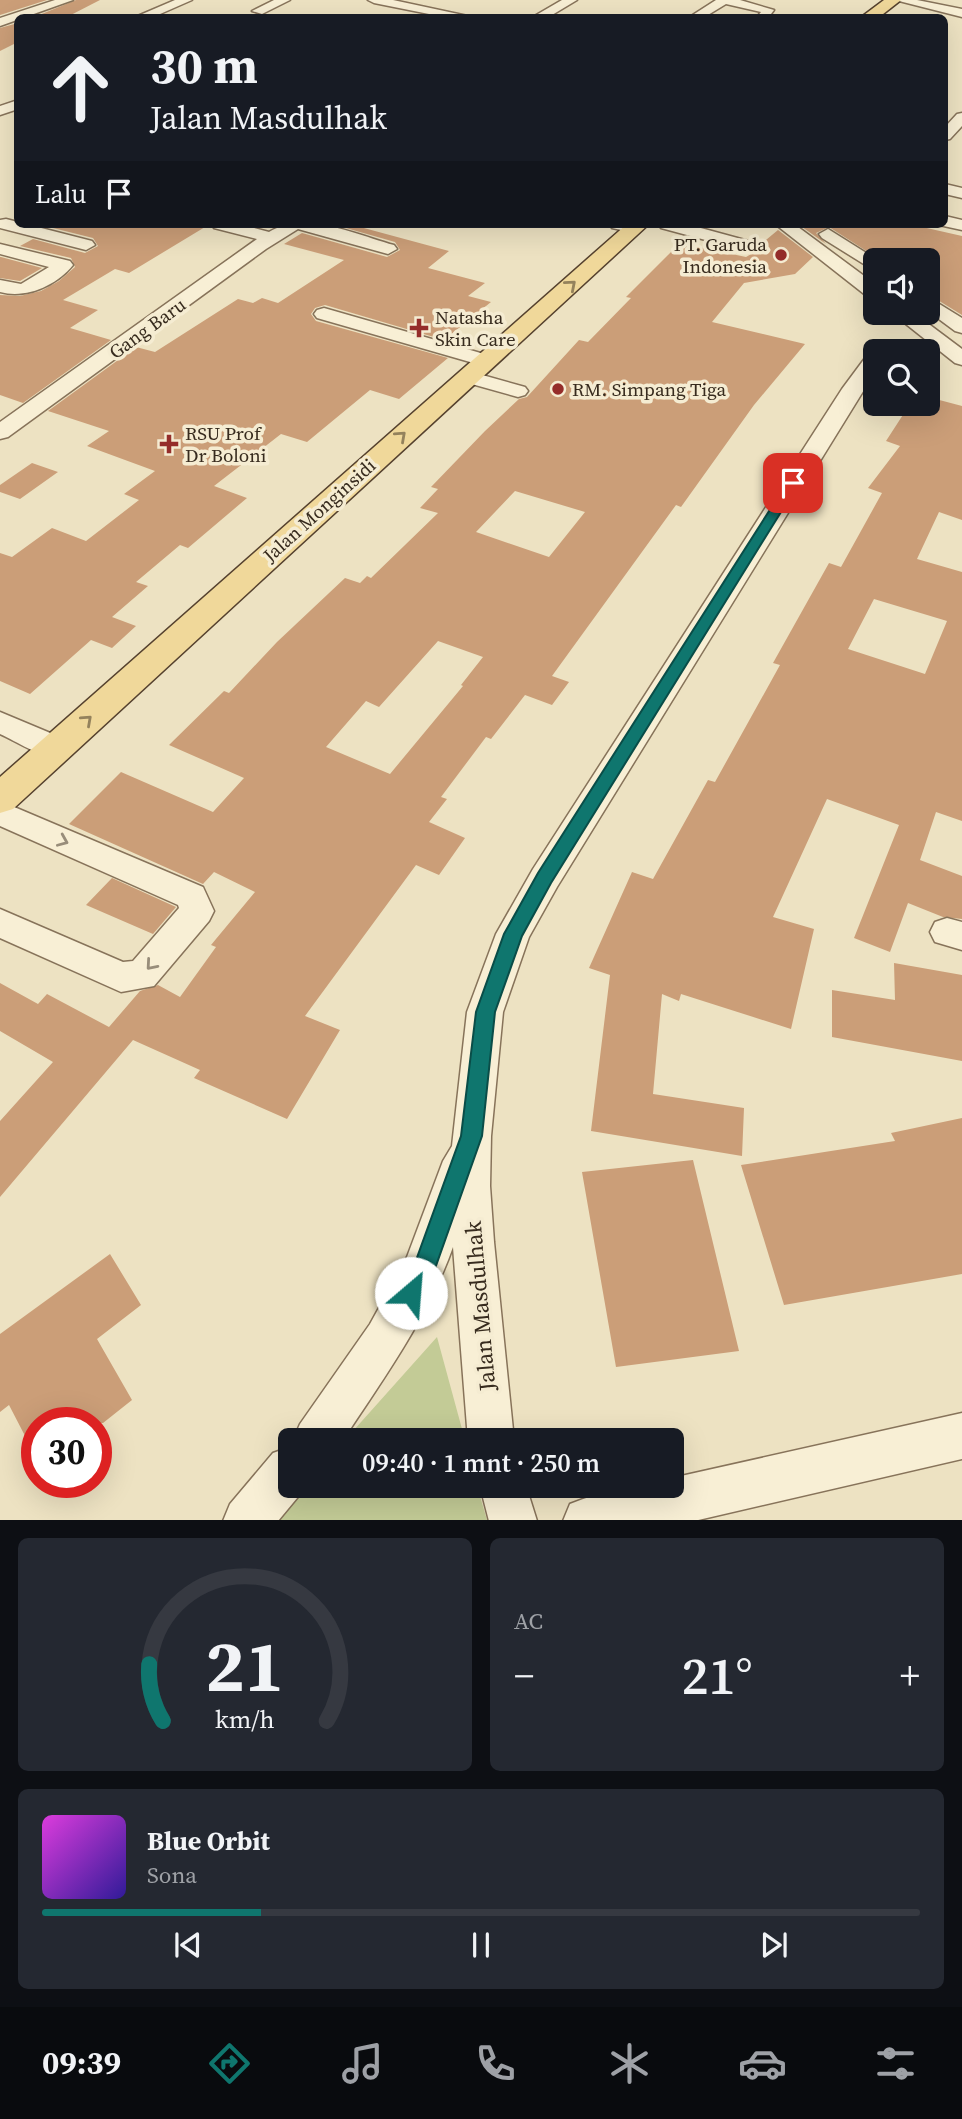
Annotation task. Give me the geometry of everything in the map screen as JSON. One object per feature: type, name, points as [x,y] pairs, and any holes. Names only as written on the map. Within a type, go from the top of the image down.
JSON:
[{"type":"main road","points":[[873,14],[894,0]]},
{"type":"main road","name":"Jalan Monginsidi","points":[[0,799],[476,369],[628,228]]},
{"type":"street","points":[[24,14],[67,0]]},
{"type":"street","points":[[149,14],[186,0]]},
{"type":"street","points":[[258,11],[284,0]]},
{"type":"street","points":[[374,0],[452,14]]},
{"type":"street","points":[[437,11],[461,0]]},
{"type":"street","points":[[545,14],[571,0]]},
{"type":"street","points":[[701,14],[724,0],[768,10],[765,14]]},
{"type":"street","points":[[901,0],[962,13]]},
{"type":"street","points":[[948,133],[962,117]]},
{"type":"street","points":[[26,228],[86,245]]},
{"type":"street","points":[[235,228],[272,238]]},
{"type":"street","name":"Gang Baru","points":[[0,432],[288,228]]},
{"type":"street","points":[[314,228],[388,249]]},
{"type":"street","points":[[681,228],[750,247]]},
{"type":"street","points":[[788,228],[863,284]]},
{"type":"street","points":[[819,228],[863,259]]},
{"type":"street","points":[[0,249],[64,265],[26,289],[15,290],[0,286]]},
{"type":"street","points":[[940,311],[962,327]]},
{"type":"street","points":[[324,314],[476,369],[518,391]]},
{"type":"street","points":[[911,325],[962,359]]},
{"type":"street","name":"Jalan Masdulhak","points":[[490,1428],[470,1186],[472,1136],[485,1012],[513,934],[545,878],[863,375]]},
{"type":"street","points":[[0,722],[57,748]]},
{"type":"street","points":[[0,813],[191,896],[197,911],[142,975],[121,977],[0,923]]},
{"type":"street","points":[[324,1428],[386,1339],[424,1269],[472,1136]]},
{"type":"street","points":[[591,1520],[962,1436]]},
{"type":"street","points":[[248,1520],[278,1484]]},
{"type":"street","points":[[506,1498],[513,1520]]},
{"type":"green space","points":[[437,1337],[462,1428],[356,1428]]},
{"type":"green space","points":[[294,1498],[481,1498],[487,1520],[275,1520]]},
{"type":"building","points":[[0,0],[47,0],[0,15]]},
{"type":"building","points":[[76,0],[100,0],[73,14],[42,14]]},
{"type":"building","points":[[14,24],[14,44],[0,51],[0,28]]},
{"type":"building","points":[[53,228],[203,228],[129,273],[115,269],[63,300],[98,310],[70,328],[111,340],[23,403],[0,395],[0,295],[20,296],[41,291],[59,281],[75,267],[71,258],[20,246],[33,239],[85,253],[98,246],[93,238]]},
{"type":"building","points":[[346,228],[364,228],[449,251],[428,268],[485,283],[468,296],[491,302],[444,340],[325,305],[315,308],[311,314],[316,321],[448,358],[399,399],[370,390],[307,442],[281,434],[214,486],[247,498],[188,548],[180,545],[136,582],[148,586],[112,617],[136,626],[112,648],[91,640],[30,694],[0,681],[0,553],[12,557],[52,528],[86,541],[139,500],[124,494],[155,471],[87,446],[109,431],[48,411],[136,347],[155,352],[238,299],[253,303],[262,298],[278,303],[344,260],[284,244],[302,233],[387,257],[400,250],[395,242]]},
{"type":"building","points":[[804,228],[827,228],[816,233],[826,244]]},
{"type":"building","points":[[831,228],[927,228],[962,236],[962,315],[940,301],[940,248],[863,249]]},
{"type":"building","points":[[778,230],[813,257],[795,274],[744,283],[712,322],[805,344],[754,405],[681,507],[676,505],[552,676],[569,682],[552,705],[525,695],[491,739],[486,737],[441,797],[447,799],[429,822],[465,838],[439,875],[416,865],[305,1016],[340,1030],[287,1119],[194,1078],[200,1070],[133,1040],[0,1197],[0,1121],[53,1062],[0,1031],[0,983],[38,1004],[47,994],[109,1027],[140,991],[158,985],[180,997],[216,947],[211,945],[255,892],[214,872],[203,884],[69,824],[121,772],[213,812],[244,778],[169,745],[224,691],[229,693],[277,642],[345,578],[360,583],[367,576],[371,578],[438,513],[420,508],[438,489],[431,487],[519,399],[527,397],[579,340],[588,342],[631,298],[626,297],[680,243],[746,257],[760,249],[760,245]],"holes":[[[515,491],[585,512],[549,557],[476,532]],[[438,641],[483,657],[461,685],[463,686],[390,774],[326,747],[366,701],[379,707]]]},
{"type":"building","points":[[0,257],[42,268],[20,281],[0,278]]},
{"type":"building","points":[[940,400],[962,406],[962,520],[939,512],[917,559],[962,572],[962,821],[936,812],[920,860],[962,876],[962,919],[943,917],[908,903],[890,952],[854,938],[899,825],[827,799],[773,917],[814,929],[791,1029],[681,994],[679,1001],[662,994],[653,1094],[744,1108],[742,1156],[591,1131],[610,975],[589,968],[632,872],[653,879],[708,780],[715,782],[780,665],[773,663],[829,563],[841,567],[882,493],[868,488],[900,446],[886,441],[902,416],[940,416]],"holes":[[[874,599],[947,621],[925,674],[848,649]]]},
{"type":"building","points":[[32,463],[58,472],[20,499],[0,492],[0,485]]},
{"type":"building","points":[[112,878],[176,907],[153,934],[86,905]]},
{"type":"building","points":[[894,963],[962,975],[962,1061],[832,1037],[832,990],[895,1000]]},
{"type":"building","points":[[962,1118],[962,1274],[784,1305],[741,1165],[895,1141],[891,1133]]},
{"type":"building","points":[[693,1160],[739,1351],[616,1367],[582,1172]]},
{"type":"building","points":[[110,1254],[141,1305],[97,1339],[132,1400],[112,1416],[112,1407],[21,1407],[21,1428],[9,1405],[0,1412],[0,1334]]},
{"type":"place","name":"PT. Garuda Indonesia","points":[[781,255]]},
{"type":"place","name":"Natasha Skin Care","points":[[419,328]]},
{"type":"place","name":"RM. Simpang Tiga","points":[[558,389]]},
{"type":"place","name":"RSU Prof Dr Boloni","points":[[169,444]]},
{"type":"route","points":[[411,1293],[424,1269],[472,1136],[485,1012],[513,934],[545,878],[793,483]]}]
